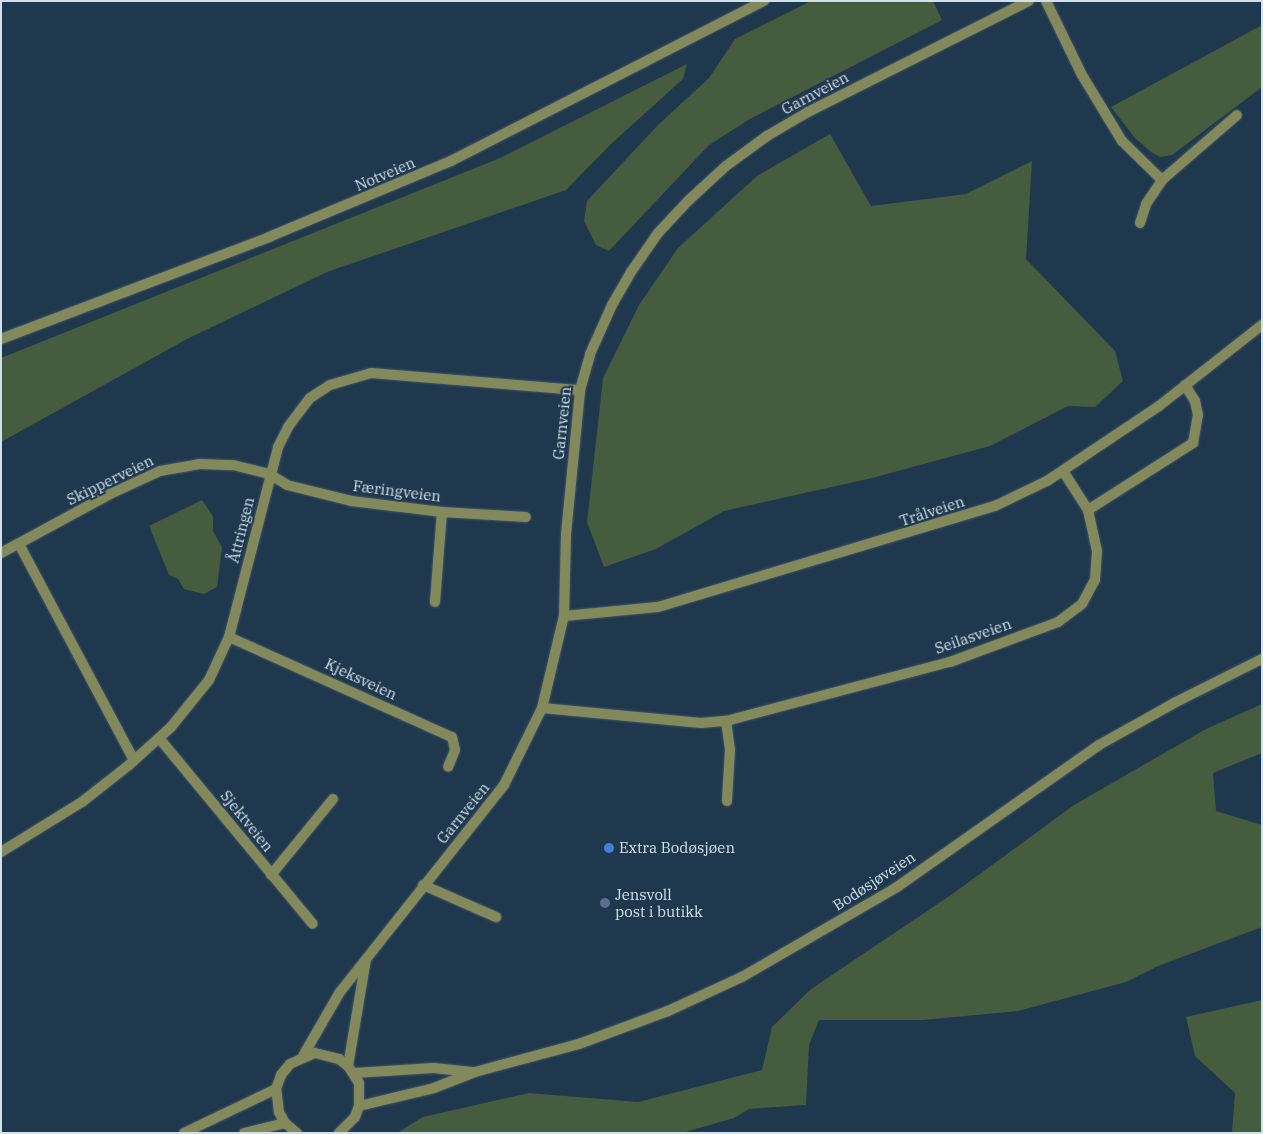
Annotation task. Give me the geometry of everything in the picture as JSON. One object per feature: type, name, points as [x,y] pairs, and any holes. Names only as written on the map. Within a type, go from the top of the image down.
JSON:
[{"type":"street","name":"Notveien","points":[[1,339],[360,201],[451,162],[764,1]]},
{"type":"street","name":"Garnveien","points":[[303,1056],[340,992],[504,786],[542,708],[564,616],[566,534],[580,390],[606,318],[631,272],[658,233],[726,166],[808,112],[1029,1]]},
{"type":"street","points":[[1046,1],[1082,75],[1122,140],[1162,180]]},
{"type":"street","points":[[1140,222],[1146,204],[1162,180],[1237,115]]},
{"type":"street","name":"Trålveien","points":[[564,616],[658,607],[995,506],[1063,471],[1185,385],[1262,325]]},
{"type":"street","name":"Åttringen","points":[[1,852],[82,802],[134,760],[159,738],[209,680],[228,637],[269,474],[278,447],[298,411],[330,385],[351,378],[394,373],[580,390]]},
{"type":"street","points":[[1088,510],[1193,443],[1198,415],[1195,401],[1185,385]]},
{"type":"street","name":"Skipperveien","points":[[1,553],[160,471],[199,464],[233,464],[269,474]]},
{"type":"street","name":"Seilasveien","points":[[542,708],[701,723],[726,721],[950,662],[1058,622],[1082,604],[1095,580],[1097,551],[1088,510],[1063,471]]},
{"type":"street","name":"Færingveien","points":[[269,474],[287,485],[350,501],[442,512],[526,517]]},
{"type":"street","points":[[435,602],[442,512]]},
{"type":"street","points":[[19,544],[134,760]]},
{"type":"street","name":"Kjeksveien","points":[[228,637],[452,737],[455,750],[448,767]]},
{"type":"street","name":"Bodøsjøveien","points":[[359,1106],[434,1088],[475,1072],[580,1044],[668,1011],[742,977],[897,887],[1099,745],[1174,702],[1262,659]]},
{"type":"street","points":[[726,721],[730,750],[728,802]]},
{"type":"street","name":"Sjektveien","points":[[159,738],[313,924]]},
{"type":"street","points":[[271,875],[334,799]]},
{"type":"street","points":[[424,885],[496,917]]},
{"type":"street","name":"Garnveien","points":[[351,1070],[367,957]]},
{"type":"street","points":[[295,1132],[285,1123],[276,1100],[276,1088],[290,1064],[303,1056],[327,1054],[351,1070],[359,1083],[359,1106],[355,1117],[339,1133]]},
{"type":"street","name":"Bodøsjøveien","points":[[351,1070],[434,1068],[475,1072]]},
{"type":"street","points":[[184,1133],[276,1088]]},
{"type":"street","points":[[244,1133],[285,1123]]},
{"type":"green space","points":[[811,1],[933,1],[942,20],[750,119],[709,145],[609,251],[596,245],[584,221],[587,201],[657,126],[709,78],[735,39]]},
{"type":"green space","points":[[1262,25],[1262,87],[1172,155],[1160,157],[1151,152],[1135,138],[1111,107]]},
{"type":"green space","points":[[687,64],[683,79],[611,144],[566,190],[327,272],[187,339],[1,442],[1,358],[500,158]]},
{"type":"green space","points":[[830,134],[871,206],[966,194],[1032,161],[1026,259],[1115,351],[1123,381],[1095,407],[1068,406],[990,446],[872,478],[724,511],[656,549],[604,567],[587,522],[603,378],[639,305],[678,248],[757,176]]},
{"type":"green space","points":[[202,500],[213,516],[213,531],[222,547],[217,587],[204,594],[184,589],[178,579],[169,575],[149,526]]},
{"type":"green space","points":[[1262,704],[1262,753],[1213,773],[1216,811],[1262,825],[1262,927],[1158,966],[1126,982],[1018,1011],[923,1020],[819,1020],[809,1045],[806,1105],[749,1109],[734,1118],[682,1133],[397,1133],[423,1117],[529,1093],[638,1102],[762,1070],[772,1027],[811,989],[951,895],[1074,805],[1206,729]]},
{"type":"green space","points":[[1262,1000],[1262,1133],[1232,1133],[1235,1093],[1195,1056],[1186,1017]]},
{"type":"place","name":"Extra Bodøsjøen","points":[[609,848]]},
{"type":"place","name":"Jensvoll post i butikk","points":[[605,903]]}]
